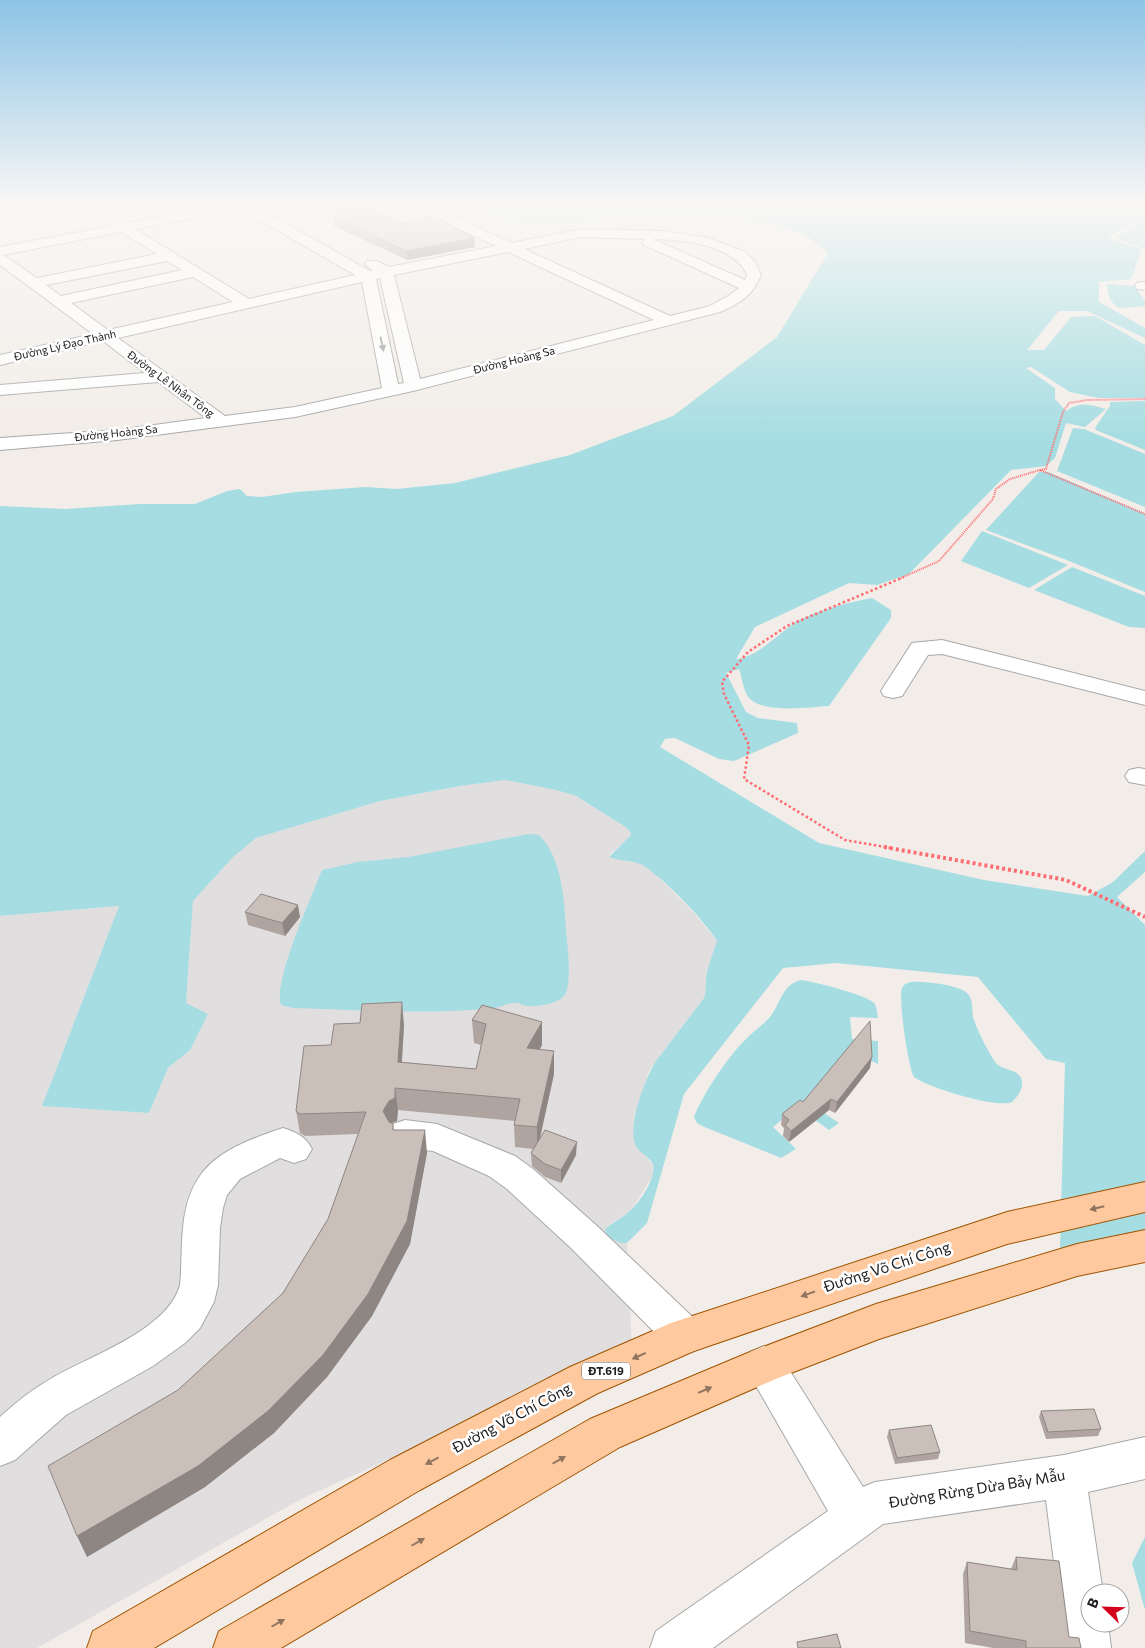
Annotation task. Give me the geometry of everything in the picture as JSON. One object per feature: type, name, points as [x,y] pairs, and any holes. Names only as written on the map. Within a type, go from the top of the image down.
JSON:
[{"type":"main road","name":"Đường Võ Chí Công","points":[[110,1648],[405,1475],[584,1380],[685,1336],[1007,1228],[1145,1197]]},
{"type":"main road","points":[[236,1648],[605,1433],[764,1365],[886,1319],[1077,1260],[1145,1246]]},
{"type":"street","name":"Đường Lê Nhân Tông","points":[[36,285],[221,421]]},
{"type":"street","points":[[58,301],[134,285]]},
{"type":"street","points":[[216,285],[247,304]]},
{"type":"street","name":"Đường Lý Đạo Thành","points":[[0,360],[330,285]]},
{"type":"street","points":[[370,285],[391,390]]},
{"type":"street","points":[[389,285],[413,386]]},
{"type":"street","points":[[591,285],[669,321]]},
{"type":"street","points":[[744,285],[749,287]]},
{"type":"street","name":"Đường Hoàng Sa","points":[[0,444],[117,434],[295,412],[413,386],[715,309],[737,298],[749,287]]},
{"type":"street","points":[[0,390],[162,377]]},
{"type":"street","points":[[893,691],[920,648],[942,647],[1145,698]]},
{"type":"street","points":[[405,1134],[444,1141],[502,1166],[520,1179],[584,1237],[685,1336]]},
{"type":"street","points":[[0,1446],[16,1429],[51,1401],[163,1337],[187,1315],[198,1294],[201,1220],[208,1196],[222,1173],[282,1142],[294,1149]]},
{"type":"street","points":[[764,1365],[856,1517]]},
{"type":"street","name":"Đường Rừng Dừa Bảy Mẫu","points":[[673,1648],[875,1504],[1064,1476],[1145,1458]]},
{"type":"street","points":[[1064,1476],[1088,1648]]},
{"type":"path","points":[[1040,470],[1046,468],[1063,412],[1069,403],[1087,400],[1145,398]]},
{"type":"shaded area","points":[[505,780],[576,796],[628,829],[632,833],[630,838],[610,854],[609,857],[641,864],[655,874],[694,913],[717,941],[705,980],[707,992],[704,998],[649,1071],[643,1089],[635,1123],[634,1142],[638,1149],[653,1164],[653,1175],[631,1211],[605,1229],[605,1233],[620,1243],[627,1243],[632,1350],[301,1499],[37,1648],[0,1648],[0,916],[119,906],[42,1106],[149,1113],[168,1068],[190,1050],[208,1014],[186,1004],[193,901],[233,857],[256,838],[380,801],[460,786]]},
{"type":"water","points":[[809,285],[1099,285],[1099,302],[1145,328],[1145,338],[1087,311],[1059,311],[1027,350],[1044,350],[1071,317],[1095,316],[1145,345],[1145,398],[1099,398],[1070,392],[1031,367],[1026,368],[1055,388],[1055,399],[1066,411],[1081,405],[1106,409],[1085,427],[1066,423],[1055,458],[1046,466],[1011,470],[909,574],[877,585],[849,583],[755,627],[736,659],[753,654],[798,621],[815,613],[872,598],[891,610],[891,618],[829,706],[773,708],[762,705],[753,701],[747,695],[739,669],[726,673],[746,712],[758,718],[797,723],[798,733],[734,761],[719,759],[675,738],[665,739],[660,747],[819,843],[984,880],[1088,896],[1113,882],[1145,851],[1145,872],[1117,897],[1145,925],[1145,1260],[1137,1231],[1060,1249],[1065,1063],[1046,1059],[978,977],[836,963],[783,968],[684,1094],[647,1223],[627,1243],[620,1243],[606,1236],[605,1229],[631,1210],[639,1201],[650,1182],[653,1164],[636,1147],[633,1135],[639,1101],[647,1078],[656,1061],[704,998],[707,972],[717,941],[682,899],[648,869],[640,864],[609,857],[631,835],[630,831],[624,826],[576,796],[505,780],[460,786],[380,801],[256,838],[233,857],[193,901],[186,1003],[208,1014],[190,1050],[168,1068],[149,1113],[42,1106],[119,906],[0,916],[0,506],[65,509],[140,504],[195,504],[227,491],[240,489],[247,496],[262,497],[296,492],[365,487],[397,489],[455,483],[570,455],[673,416],[777,337]]},
{"type":"water","points":[[1107,285],[1135,286],[1145,302],[1145,306],[1120,308],[1114,304]]},
{"type":"water","points":[[1145,401],[1145,450],[1096,430],[1095,428],[1110,406],[1110,402]]},
{"type":"water","points":[[1073,428],[1084,429],[1145,454],[1145,507],[1057,471]]},
{"type":"water","points":[[1039,472],[1048,472],[1145,514],[1145,592],[986,530]]},
{"type":"water","points":[[982,531],[1068,565],[1029,588],[961,561]]},
{"type":"water","points":[[1072,567],[1145,596],[1145,628],[1129,627],[1034,590]]},
{"type":"water","points":[[529,834],[539,835],[547,844],[553,855],[560,879],[564,904],[569,974],[567,991],[561,999],[536,1006],[515,1003],[495,1008],[444,1011],[293,1008],[281,1005],[280,993],[288,959],[322,870],[358,862],[408,857]]},
{"type":"water","points":[[801,980],[851,992],[874,1003],[878,1018],[850,1017],[852,1039],[878,1041],[878,1064],[847,1050],[805,1100],[839,1123],[829,1130],[797,1107],[773,1127],[796,1149],[781,1158],[702,1126],[697,1123],[694,1117],[709,1087],[723,1066],[745,1040],[770,1017],[786,990],[795,982]]},
{"type":"water","points":[[911,982],[950,986],[968,994],[976,1025],[995,1062],[1001,1067],[1016,1073],[1021,1078],[1022,1085],[1019,1094],[1012,1102],[992,1102],[962,1096],[914,1077],[907,1047],[901,1004],[902,988]]},
{"type":"water","points":[[1145,1537],[1145,1610],[1132,1563]]},
{"type":"building","points":[[261,894],[298,905],[282,923],[245,912]]},
{"type":"building","points":[[402,1002],[398,1062],[476,1069],[486,1024],[472,1020],[482,1005],[542,1022],[527,1048],[554,1051],[537,1127],[514,1125],[520,1099],[395,1088],[395,1098],[389,1101],[383,1111],[389,1122],[393,1124],[393,1130],[425,1130],[407,1221],[368,1294],[323,1355],[268,1411],[198,1466],[77,1536],[48,1466],[178,1390],[283,1293],[328,1219],[366,1112],[300,1114],[296,1111],[304,1046],[331,1045],[334,1024],[360,1023],[362,1004]]},
{"type":"building","points":[[870,1021],[872,1057],[837,1102],[831,1099],[791,1131],[785,1125],[789,1120],[782,1114],[800,1100],[803,1102]]},
{"type":"building","points":[[545,1130],[577,1142],[561,1170],[545,1164],[531,1153]]},
{"type":"building","points":[[1094,1409],[1101,1429],[1048,1432],[1041,1411]]},
{"type":"building","points":[[931,1425],[940,1452],[897,1458],[889,1430]]},
{"type":"building","points":[[1016,1557],[1059,1561],[1069,1637],[1079,1638],[1081,1648],[1026,1648],[1026,1641],[970,1631],[967,1562],[1017,1570]]},
{"type":"building","points":[[837,1634],[841,1648],[798,1648],[797,1642]]}]
